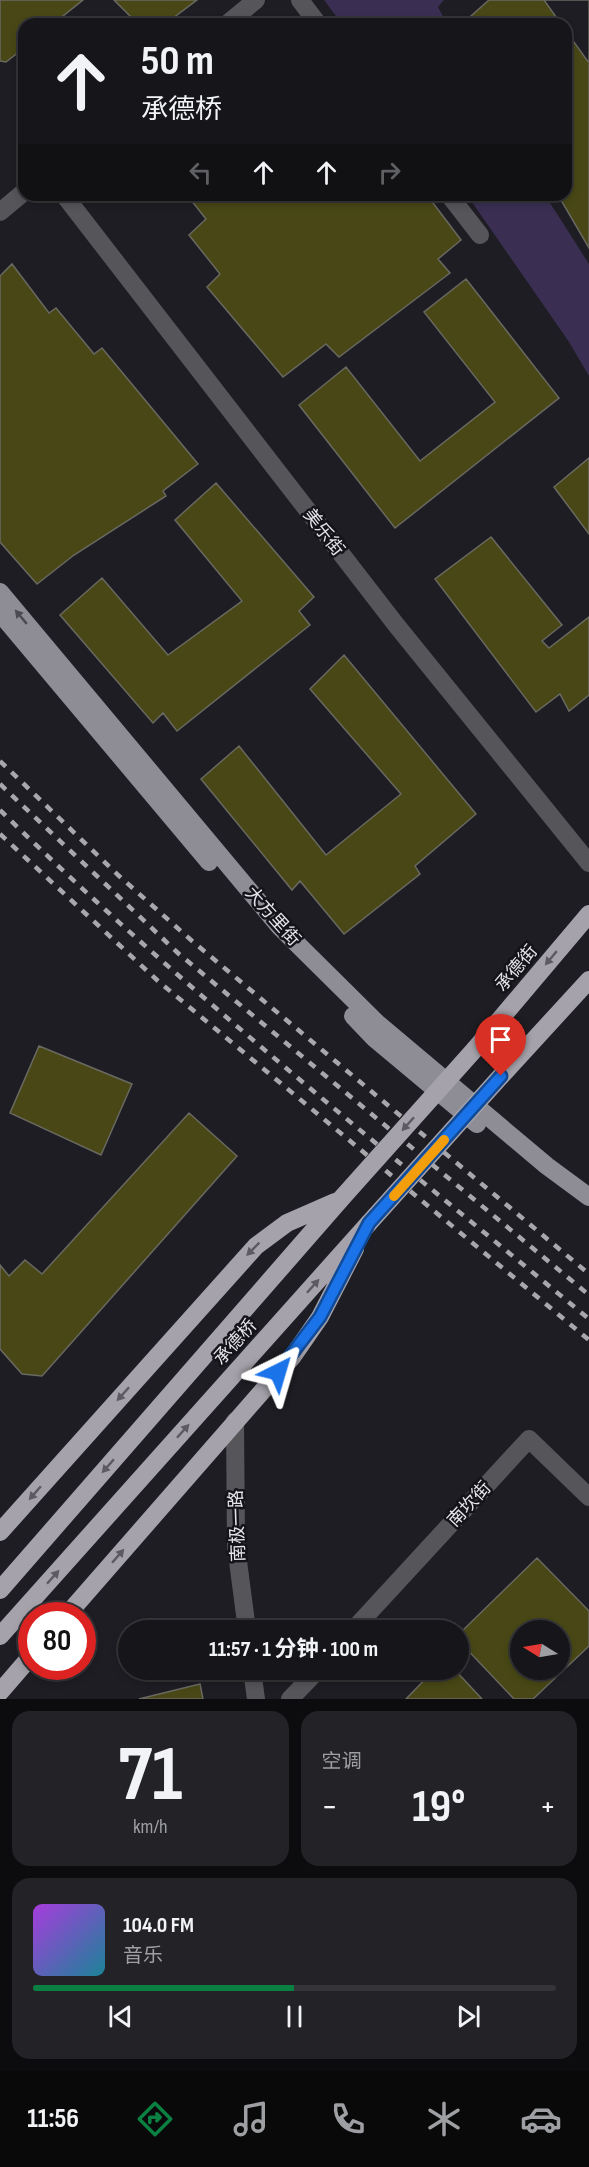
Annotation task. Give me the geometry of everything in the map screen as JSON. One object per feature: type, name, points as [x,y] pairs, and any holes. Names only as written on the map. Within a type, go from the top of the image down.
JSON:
[{"type":"highway","name":"承德街","points":[[475,1049],[589,914]]},
{"type":"highway","points":[[567,1003],[589,980]]},
{"type":"highway","name":"承德桥","points":[[0,1636],[567,1003]]},
{"type":"highway","name":"承德桥","points":[[0,1590],[339,1200],[475,1049]]},
{"type":"highway","points":[[3,1523],[69,1454],[256,1246],[287,1223],[339,1200]]},
{"type":"highway","points":[[78,1602],[292,1356],[320,1317],[369,1223]]},
{"type":"highway","points":[[0,1692],[18,1671]]},
{"type":"main road","name":"大方里街","points":[[0,592],[279,926],[377,1023],[547,1166],[589,1197]]},
{"type":"main road","name":"大方里街","points":[[0,613],[220,875],[374,1038],[548,1183],[589,1209]]},
{"type":"main road","points":[[567,1003],[589,994]]},
{"type":"street","points":[[234,18],[256,0]]},
{"type":"street","points":[[300,0],[314,18]]},
{"type":"street","points":[[0,212],[18,197]]},
{"type":"street","name":"美乐街","points":[[69,201],[389,617],[589,863]]},
{"type":"street","points":[[454,201],[480,235]]},
{"type":"street","name":"南极一路","points":[[236,1420],[236,1546],[246,1620]]},
{"type":"street","name":"南坎街","points":[[362,1620],[529,1440],[589,1497]]},
{"type":"street","points":[[253,1680],[256,1699]]},
{"type":"street","points":[[290,1699],[308,1680]]},
{"type":"shaded area","points":[[324,0],[444,0],[438,7],[444,18],[338,18]]},
{"type":"shaded area","points":[[471,201],[549,201],[589,264],[589,376],[569,342]]},
{"type":"building","points":[[0,0],[83,0],[60,18],[18,18],[18,53],[6,62],[0,61]]},
{"type":"building","points":[[114,0],[197,0],[173,18],[132,18]]},
{"type":"building","points":[[489,0],[589,0],[589,248],[562,201],[572,201],[572,18],[469,18]]},
{"type":"building","points":[[544,0],[589,0],[589,63],[572,39],[572,18],[557,18]]},
{"type":"building","points":[[192,201],[432,201],[461,240],[438,259],[450,273],[339,357],[326,344],[283,377],[207,287],[220,274],[189,235],[206,219]]},
{"type":"building","points":[[12,264],[49,313],[56,308],[94,354],[102,348],[198,464],[163,491],[166,496],[74,555],[37,584],[0,542],[0,276]]},
{"type":"building","points":[[466,279],[559,398],[395,528],[299,405],[346,367],[420,461],[495,402],[424,312]]},
{"type":"building","points":[[589,458],[589,534],[554,487]]},
{"type":"building","points":[[216,483],[314,597],[299,611],[310,625],[177,731],[163,713],[153,723],[60,615],[102,578],[168,655],[242,601],[175,520]]},
{"type":"building","points":[[491,537],[562,625],[542,641],[549,648],[589,617],[589,695],[569,711],[560,694],[536,712],[435,579]]},
{"type":"building","points":[[344,655],[476,814],[415,866],[420,874],[344,934],[300,881],[292,890],[201,779],[239,746],[326,855],[401,794],[310,689]]},
{"type":"building","points":[[39,1046],[132,1084],[101,1155],[10,1113]]},
{"type":"building","points":[[189,1113],[237,1156],[42,1376],[22,1374],[0,1349],[0,1265],[9,1276],[25,1260],[42,1274]]},
{"type":"building","points":[[537,1558],[589,1611],[589,1646],[570,1664],[570,1620],[510,1620],[510,1680],[553,1680],[533,1699],[514,1699],[469,1652],[469,1624]]},
{"type":"building","points":[[424,1680],[464,1680],[482,1699],[406,1699]]},
{"type":"building","points":[[200,1684],[203,1699],[139,1699]]},
{"type":"railway","points":[[0,761],[118,875],[191,940],[589,1274]]},
{"type":"railway","points":[[0,784],[179,954],[589,1295]]},
{"type":"railway","points":[[0,810],[142,943],[215,1007],[589,1319]]},
{"type":"railway","points":[[0,834],[158,981],[589,1340]]},
{"type":"slow traffic","points":[[394,1196],[444,1140]]},
{"type":"route","points":[[278,1372],[320,1317],[369,1223],[501,1076]]}]
